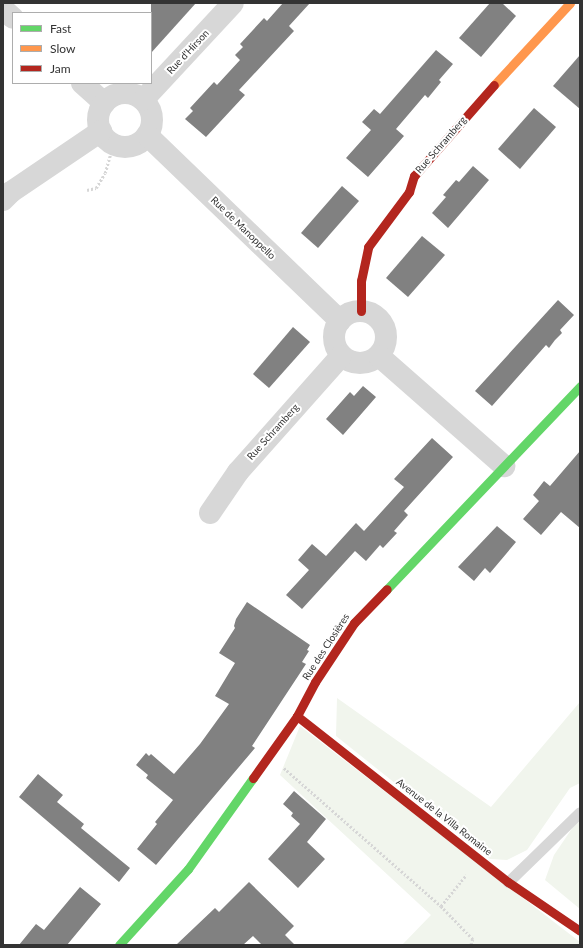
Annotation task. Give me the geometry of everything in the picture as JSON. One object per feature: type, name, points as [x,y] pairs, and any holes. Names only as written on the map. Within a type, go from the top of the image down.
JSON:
[{"type":"street","name":"Rue Schramberg","points":[[362,311],[361,281],[368,247],[409,192],[414,176],[482,98],[570,3]]},
{"type":"street","name":"Rue d'Hirson","points":[[143,100],[226,5]]},
{"type":"street","points":[[3,9],[12,17]]},
{"type":"street","points":[[83,84],[104,103]]},
{"type":"street","points":[[126,93],[135,95],[143,100],[151,112],[152,121],[147,135],[140,142],[132,146],[123,147],[107,138],[98,123],[98,113],[104,103],[117,94],[126,93]]},
{"type":"street","name":"Rue de Manoppello","points":[[147,135],[340,321]]},
{"type":"street","points":[[3,200],[11,192],[107,138]]},
{"type":"street","points":[[362,311],[373,315],[378,319],[385,329],[386,342],[379,356],[372,360],[356,363],[341,356],[336,349],[334,335],[340,321],[350,313],[362,311]]},
{"type":"street","name":"Rue Schramberg","points":[[210,513],[238,472],[341,356]]},
{"type":"street","points":[[379,356],[504,466]]},
{"type":"street","name":"Rue des Closières","points":[[119,945],[188,868],[297,716],[315,682],[354,622],[580,386]]},
{"type":"street","name":"Avenue de la Villa Romaine","points":[[297,716],[508,882],[580,931]]},
{"type":"lane","points":[[508,882],[580,812]]},
{"type":"path","points":[[87,190],[96,188],[105,173],[107,138]]},
{"type":"path","points":[[269,755],[441,906],[473,939],[471,945]]},
{"type":"path","points":[[441,906],[479,858]]},
{"type":"shaded area","points":[[337,698],[491,807],[580,702],[580,783],[570,788],[527,850],[507,860],[490,859],[336,736]]},
{"type":"shaded area","points":[[300,726],[580,942],[580,945],[402,945],[431,915],[280,775]]},
{"type":"shaded area","points":[[580,821],[580,909],[545,880],[554,855],[573,827]]},
{"type":"building","points":[[151,3],[196,3],[152,52]]},
{"type":"building","points":[[283,3],[310,3],[289,26],[294,31],[239,90],[245,95],[206,137],[185,119],[193,111],[190,108],[214,82],[217,85],[240,60],[235,55],[243,47],[240,44],[264,18],[267,21]]},
{"type":"building","points":[[490,3],[502,3],[516,16],[481,57],[459,38]]},
{"type":"building","points":[[436,50],[453,64],[439,80],[441,82],[428,98],[425,95],[396,129],[404,136],[368,177],[346,158],[371,130],[362,122],[374,109],[380,114]]},
{"type":"building","points":[[580,55],[580,109],[553,86]]},
{"type":"building","points":[[534,108],[556,127],[520,169],[498,149]]},
{"type":"building","points":[[473,166],[489,180],[448,228],[432,213],[446,197],[443,195],[456,180],[459,182]]},
{"type":"building","points":[[342,186],[359,201],[318,248],[301,233]]},
{"type":"building","points":[[422,236],[445,255],[408,297],[386,278]]},
{"type":"building","points":[[558,300],[574,315],[560,330],[562,333],[549,348],[546,345],[492,406],[475,391]]},
{"type":"building","points":[[293,327],[310,342],[269,388],[253,374]]},
{"type":"building","points":[[363,386],[376,397],[343,435],[326,419],[350,392],[354,396]]},
{"type":"building","points":[[432,438],[453,457],[404,511],[408,515],[394,531],[397,533],[383,548],[380,545],[366,561],[355,551],[302,609],[286,595],[309,570],[298,560],[312,544],[326,556],[356,523],[364,531],[404,487],[394,479]]},
{"type":"building","points":[[580,451],[580,528],[561,512],[541,535],[523,519],[539,501],[533,495],[544,481],[550,486]]},
{"type":"building","points":[[497,526],[516,542],[490,573],[485,568],[474,581],[458,567]]},
{"type":"building","points":[[247,602],[310,645],[307,650],[309,651],[302,662],[306,664],[252,746],[255,748],[156,865],[137,849],[157,824],[155,822],[173,800],[146,778],[148,775],[136,765],[146,753],[149,756],[151,754],[174,774],[200,744],[229,704],[215,696],[235,663],[219,653],[235,628],[234,626],[236,619]]},
{"type":"building","points":[[38,774],[63,795],[57,802],[84,824],[81,828],[130,868],[119,882],[19,797]]},
{"type":"building","points":[[294,791],[326,819],[307,842],[325,859],[298,888],[268,859],[300,824],[291,816],[293,813],[283,804]]},
{"type":"building","points":[[249,882],[294,926],[285,935],[295,945],[262,945],[253,936],[243,945],[176,945],[215,908],[219,912]]},
{"type":"building","points":[[80,887],[101,904],[67,945],[19,945],[36,924],[44,930]]},
{"type":"traffic: fast","points":[[387,589],[580,386]]},
{"type":"traffic: fast","points":[[119,945],[188,869],[253,778]]},
{"type":"traffic: slow","points":[[494,85],[570,3]]},
{"type":"traffic: jam","points":[[361,311],[361,281],[368,247],[409,192],[414,176],[494,85]]},
{"type":"traffic: jam","points":[[253,778],[297,716],[315,682],[354,623],[387,589]]},
{"type":"traffic: jam","points":[[297,716],[508,882],[580,931]]}]
